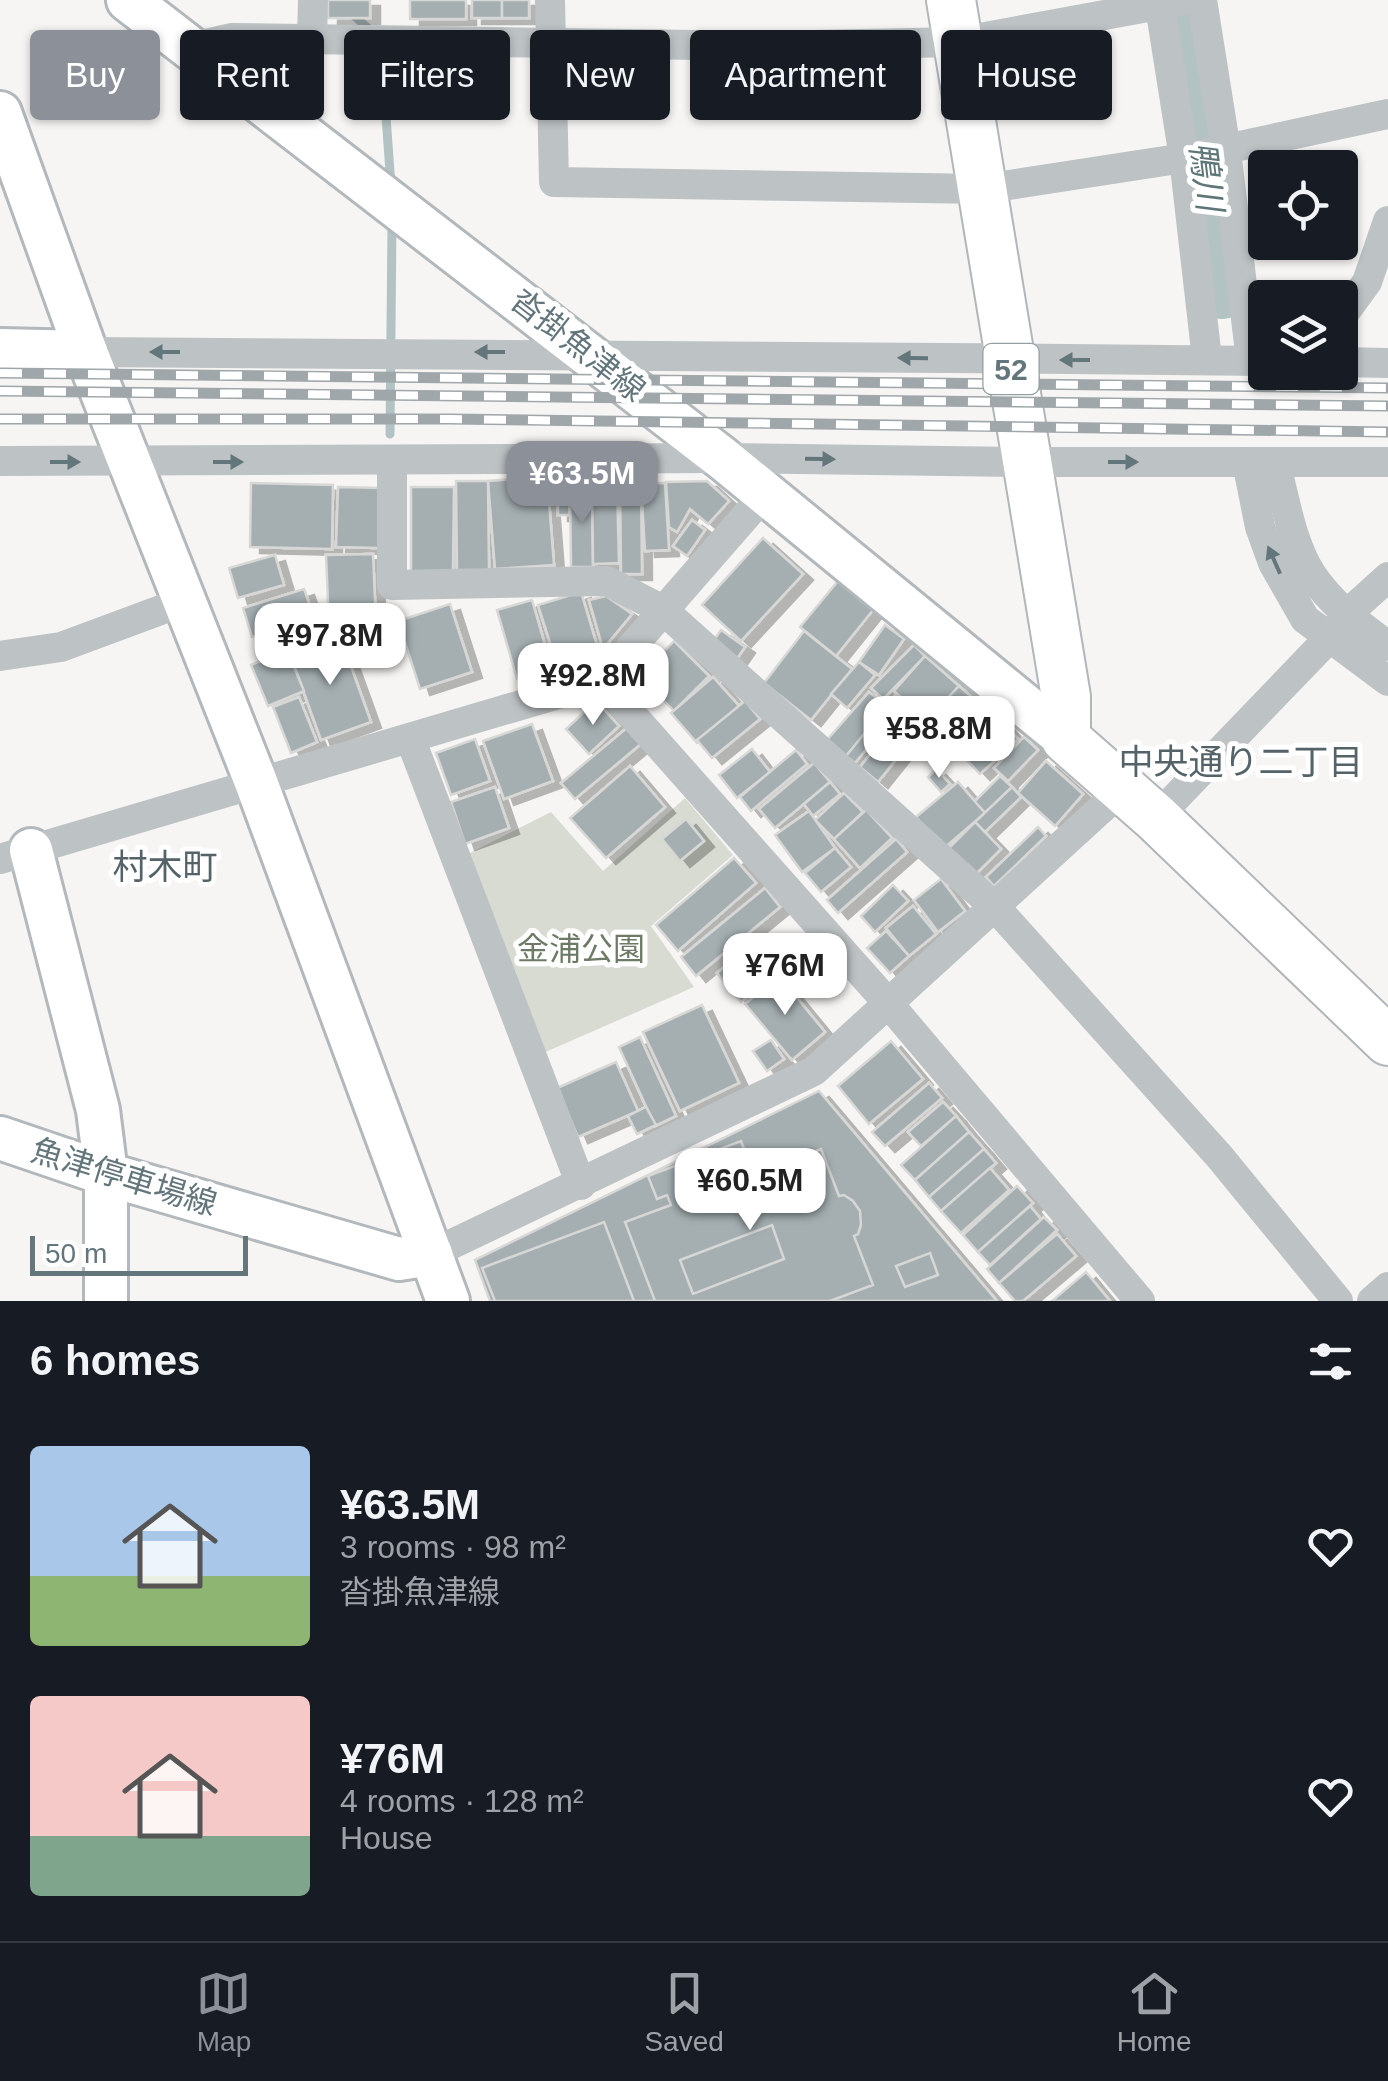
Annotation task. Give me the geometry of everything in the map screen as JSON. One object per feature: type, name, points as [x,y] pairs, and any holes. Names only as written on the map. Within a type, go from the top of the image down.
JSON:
[{"type":"main road","name":"52","points":[[955,21],[1066,698],[1066,739]]},
{"type":"main road","points":[[1066,739],[1386,1033]]},
{"type":"street","name":"沓掛魚津線","points":[[128,0],[180,38]]},
{"type":"street","points":[[312,30],[313,0]]},
{"type":"street","points":[[550,0],[551,30]]},
{"type":"street","points":[[1202,0],[1207,359]]},
{"type":"street","points":[[670,44],[766,46],[955,21],[1168,1],[1248,322]]},
{"type":"street","points":[[324,39],[530,41]]},
{"type":"street","points":[[0,113],[86,352],[256,782],[448,1301]]},
{"type":"street","points":[[553,120],[554,182],[982,189],[1205,154],[1388,114]]},
{"type":"street","name":"沓掛魚津線","points":[[287,120],[722,458],[1066,739]]},
{"type":"street","points":[[1358,294],[1367,282],[1388,220]]},
{"type":"street","points":[[0,350],[1248,361]]},
{"type":"street","points":[[1358,362],[1388,363]]},
{"type":"street","points":[[0,462],[722,458],[1388,462]]},
{"type":"street","points":[[392,460],[392,585],[607,581],[663,610],[996,908],[1219,1156],[1338,1301]]},
{"type":"street","points":[[1261,462],[1260,527],[1274,564],[1305,618],[1339,626],[1388,646]]},
{"type":"street","points":[[106,1301],[106,1174],[98,1110],[16,855],[602,680],[766,494]]},
{"type":"street","points":[[431,1254],[814,1071],[996,908],[1139,804],[1388,578]]},
{"type":"street","points":[[0,656],[60,647],[185,601]]},
{"type":"street","points":[[1339,626],[1388,680]]},
{"type":"street","points":[[602,680],[888,1003],[1140,1301]]},
{"type":"street","points":[[410,738],[581,1185]]},
{"type":"street","name":"魚津停車場線","points":[[0,1138],[106,1174],[399,1259],[431,1254]]},
{"type":"street","points":[[1372,1301],[1388,1287]]},
{"type":"green space","name":"金浦公園","points":[[685,798],[733,855],[651,926],[694,987],[541,1054],[466,855],[551,812],[603,871]]},
{"type":"building","points":[[328,0],[370,0],[370,18],[328,18]]},
{"type":"building","points":[[410,0],[466,0],[466,19],[410,19]]},
{"type":"building","points":[[472,0],[502,0],[502,18],[472,18]]},
{"type":"building","points":[[502,0],[529,0],[529,18],[502,18]]},
{"type":"building","points":[[547,476],[554,565],[495,569],[488,481]]},
{"type":"building","points":[[456,481],[488,481],[489,571],[457,571]]},
{"type":"building","points":[[707,481],[729,501],[708,524],[690,509],[677,532],[669,527],[666,482]]},
{"type":"building","points":[[251,483],[333,485],[332,549],[250,547]]},
{"type":"building","points":[[665,483],[669,550],[645,551],[641,484]]},
{"type":"building","points":[[620,484],[641,484],[642,574],[621,574]]},
{"type":"building","points":[[558,485],[570,485],[569,515],[558,515]]},
{"type":"building","points":[[570,485],[592,485],[593,567],[571,567]]},
{"type":"building","points":[[592,485],[617,485],[619,563],[593,564]]},
{"type":"building","points":[[338,487],[381,488],[379,548],[336,547]]},
{"type":"building","points":[[411,487],[454,487],[453,572],[411,571]]},
{"type":"building","points":[[692,520],[705,530],[687,556],[673,546]]},
{"type":"building","points":[[763,538],[803,574],[741,641],[702,605]]},
{"type":"building","points":[[373,554],[376,624],[329,626],[326,555]]},
{"type":"building","points":[[275,555],[284,585],[238,598],[229,568]]},
{"type":"building","points":[[838,581],[873,610],[836,656],[800,627]]},
{"type":"building","points":[[304,589],[314,617],[252,637],[243,608]]},
{"type":"building","points":[[581,592],[598,649],[556,662],[538,605]]},
{"type":"building","points":[[606,596],[632,614],[603,649],[589,600]]},
{"type":"building","points":[[532,600],[552,669],[517,679],[497,610]]},
{"type":"building","points":[[450,604],[472,672],[420,689],[398,621]]},
{"type":"building","points":[[885,625],[904,639],[879,675],[859,662]]},
{"type":"building","points":[[721,630],[745,647],[736,660],[712,643]]},
{"type":"building","points":[[804,631],[852,669],[811,720],[764,683]]},
{"type":"building","points":[[340,636],[371,722],[321,740],[290,654]]},
{"type":"building","points":[[674,641],[709,676],[674,711],[640,676]]},
{"type":"building","points":[[914,645],[925,656],[883,699],[871,688]]},
{"type":"building","points":[[287,650],[304,691],[268,706],[251,665]]},
{"type":"building","points":[[925,656],[959,686],[928,721],[894,691]]},
{"type":"building","points":[[859,662],[875,675],[847,708],[831,694]]},
{"type":"building","points":[[713,677],[739,706],[697,743],[671,713]]},
{"type":"building","points":[[959,686],[976,701],[961,719],[943,703]]},
{"type":"building","points":[[869,692],[888,707],[846,756],[827,740]]},
{"type":"building","points":[[895,696],[904,703],[855,763],[846,756]]},
{"type":"building","points":[[299,697],[317,742],[291,753],[273,707]]},
{"type":"building","points":[[596,701],[619,726],[589,754],[566,729]]},
{"type":"building","points":[[745,701],[760,719],[712,758],[697,740]]},
{"type":"building","points":[[987,705],[1005,725],[967,760],[948,739]]},
{"type":"building","points":[[904,712],[922,727],[878,782],[860,767]]},
{"type":"building","points":[[532,724],[553,781],[504,799],[483,741]]},
{"type":"building","points":[[1005,725],[1018,739],[980,774],[967,760]]},
{"type":"building","points":[[628,727],[642,743],[575,799],[561,783]]},
{"type":"building","points":[[1024,737],[1038,750],[1008,781],[994,768]]},
{"type":"building","points":[[475,739],[490,781],[451,795],[436,753]]},
{"type":"building","points":[[752,749],[770,772],[737,798],[719,775]]},
{"type":"building","points":[[796,750],[807,764],[751,811],[740,797]]},
{"type":"building","points":[[1046,761],[1083,794],[1055,826],[1018,793]]},
{"type":"building","points":[[814,763],[830,782],[775,828],[759,809]]},
{"type":"building","points":[[630,766],[665,807],[606,858],[570,818]]},
{"type":"building","points":[[936,769],[950,784],[941,792],[928,777]]},
{"type":"building","points":[[1000,776],[1012,787],[985,813],[974,802]]},
{"type":"building","points":[[830,782],[840,794],[813,816],[804,804]]},
{"type":"building","points":[[958,782],[985,813],[943,849],[916,817]]},
{"type":"building","points":[[495,787],[509,828],[465,844],[451,802]]},
{"type":"building","points":[[1012,787],[1021,797],[985,832],[975,822]]},
{"type":"building","points":[[844,793],[863,812],[834,839],[815,820]]},
{"type":"building","points":[[866,810],[892,838],[860,868],[834,839]]},
{"type":"building","points":[[809,811],[835,848],[802,872],[775,835]]},
{"type":"building","points":[[686,819],[704,841],[680,861],[662,839]]},
{"type":"building","points":[[975,822],[1001,849],[974,876],[948,849]]},
{"type":"building","points":[[1038,827],[1046,836],[994,886],[986,877]]},
{"type":"building","points":[[896,839],[907,852],[838,913],[827,900]]},
{"type":"building","points":[[835,848],[851,867],[821,892],[805,873]]},
{"type":"building","points":[[734,858],[756,883],[678,951],[656,925]]},
{"type":"building","points":[[941,879],[965,911],[938,932],[914,900]]},
{"type":"building","points":[[893,885],[908,901],[875,932],[861,916]]},
{"type":"building","points":[[765,888],[780,907],[696,976],[681,957]]},
{"type":"building","points":[[913,906],[936,934],[909,956],[886,928]]},
{"type":"building","points":[[886,931],[909,956],[890,973],[867,948]]},
{"type":"building","points":[[755,942],[779,971],[741,1002],[717,973]]},
{"type":"building","points":[[810,946],[827,964],[803,986],[787,968]]},
{"type":"building","points":[[779,976],[825,1032],[792,1060],[745,1004]]},
{"type":"building","points":[[702,1005],[739,1083],[680,1111],[643,1032]]},
{"type":"building","points":[[640,1037],[676,1116],[655,1126],[619,1047]]},
{"type":"building","points":[[771,1040],[784,1059],[767,1071],[753,1051]]},
{"type":"building","points":[[891,1041],[923,1079],[869,1124],[838,1086]]},
{"type":"building","points":[[616,1062],[638,1111],[578,1137],[557,1088]]},
{"type":"building","points":[[929,1083],[942,1098],[885,1146],[872,1132]]},
{"type":"building","points":[[819,1091],[997,1301],[490,1301],[475,1260]]},
{"type":"building","points":[[943,1102],[956,1116],[921,1146],[908,1132]]},
{"type":"building","points":[[646,1107],[656,1125],[637,1134],[628,1116]]},
{"type":"building","points":[[956,1116],[969,1132],[915,1180],[901,1165]]},
{"type":"building","points":[[969,1132],[984,1149],[929,1197],[915,1180]]},
{"type":"building","points":[[741,1141],[750,1165],[738,1169],[741,1178],[821,1149],[839,1196],[853,1201],[860,1211],[861,1225],[854,1236],[873,1285],[830,1301],[655,1301],[625,1222],[671,1205],[667,1195],[657,1199],[648,1176]],"holes":[[[772,1225],[784,1259],[693,1294],[680,1260]]]},
{"type":"building","points":[[984,1149],[996,1163],[941,1211],[929,1197]]},
{"type":"building","points":[[990,1168],[1009,1190],[961,1233],[941,1211]]},
{"type":"building","points":[[1017,1186],[1033,1203],[978,1252],[963,1235]]},
{"type":"building","points":[[1030,1206],[1041,1219],[990,1265],[978,1252]]},
{"type":"building","points":[[1044,1217],[1057,1230],[999,1283],[987,1269]]},
{"type":"building","points":[[604,1222],[634,1301],[495,1301],[482,1268]]},
{"type":"building","points":[[1057,1234],[1076,1256],[1023,1301],[1015,1301],[999,1283]]},
{"type":"building","points":[[930,1253],[938,1275],[905,1287],[896,1266]]},
{"type":"building","points":[[1086,1272],[1110,1301],[1052,1301]]},
{"type":"waterway","points":[[337,0],[370,30]]},
{"type":"waterway","name":"鴨川","points":[[1184,0],[1222,293]]},
{"type":"waterway","points":[[386,120],[391,186]]},
{"type":"waterway","points":[[390,434],[392,222]]},
{"type":"railway","points":[[0,373],[1388,388]]},
{"type":"railway","points":[[0,391],[1388,406]]},
{"type":"railway","points":[[0,419],[450,419],[1388,432]]},
{"type":"district","name":"中央通り二丁目","points":[[1241,761]]},
{"type":"district","name":"村木町","points":[[165,866]]}]
